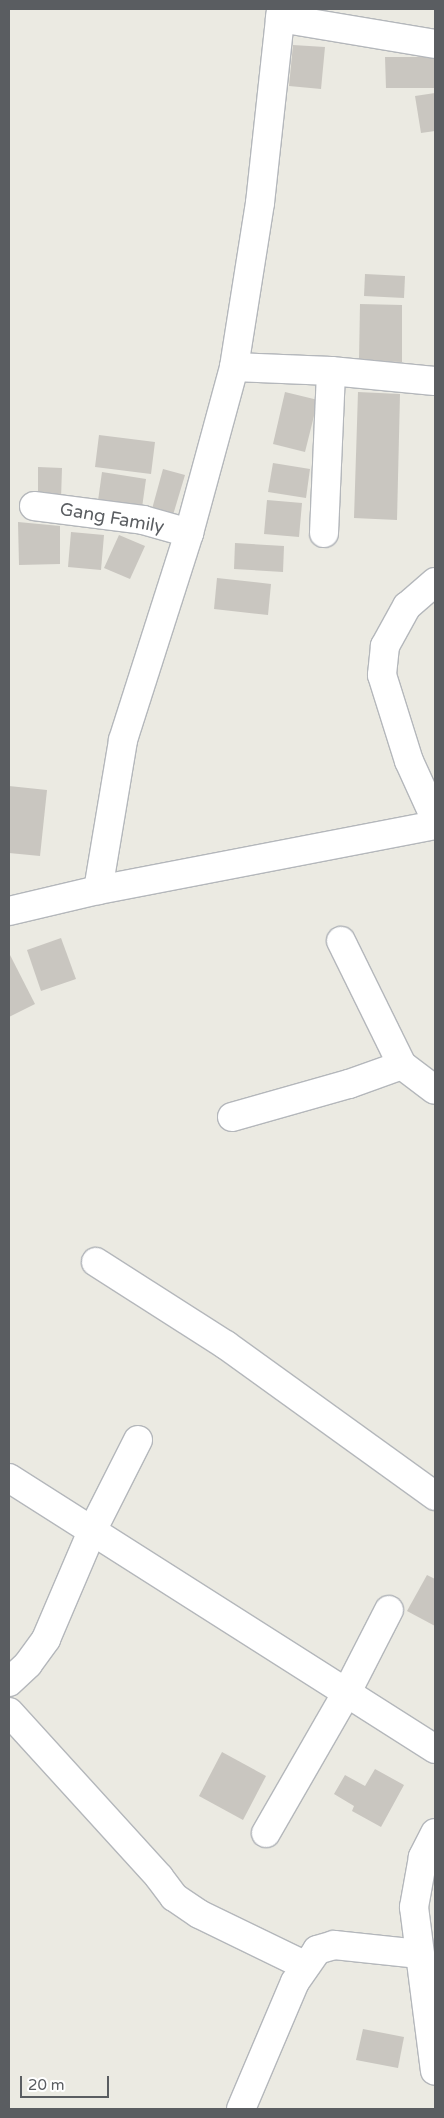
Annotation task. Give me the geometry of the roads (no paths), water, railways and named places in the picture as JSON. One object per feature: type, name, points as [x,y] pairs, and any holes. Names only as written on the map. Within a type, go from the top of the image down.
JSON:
[{"type":"street","points":[[98,890],[123,740],[189,533],[234,367],[260,203],[281,14],[435,44]]},
{"type":"street","points":[[234,367],[330,371],[435,381]]},
{"type":"street","points":[[324,533],[330,371]]},
{"type":"street","name":"Gang Family","points":[[34,506],[143,520],[189,533]]},
{"type":"street","points":[[435,582],[408,606],[386,646],[382,675],[409,761],[435,818]]},
{"type":"street","points":[[9,911],[98,890],[435,825]]},
{"type":"street","points":[[341,941],[402,1065],[435,1090]]},
{"type":"street","points":[[232,1118],[350,1084],[402,1065]]},
{"type":"street","points":[[96,1262],[226,1345],[435,1496]]},
{"type":"street","points":[[9,1682],[28,1664],[46,1639],[92,1531],[138,1440]]},
{"type":"street","points":[[9,1478],[435,1749]]},
{"type":"street","points":[[266,1833],[347,1692],[389,1610]]},
{"type":"street","points":[[9,1712],[159,1877],[174,1897],[199,1914],[304,1965]]},
{"type":"street","points":[[435,1834],[423,1857],[414,1907],[435,2071]]},
{"type":"street","points":[[241,2109],[304,1965],[317,1950],[334,1945],[420,1954]]}]
